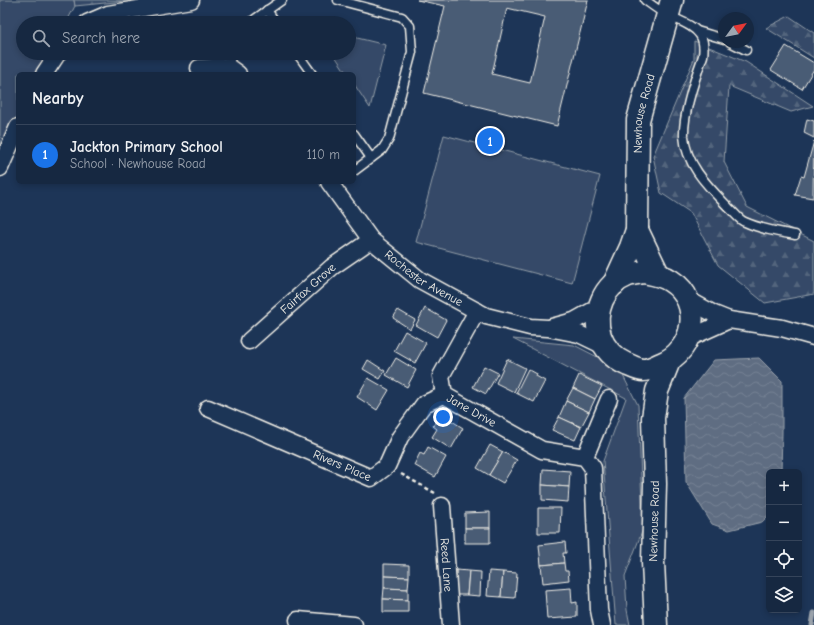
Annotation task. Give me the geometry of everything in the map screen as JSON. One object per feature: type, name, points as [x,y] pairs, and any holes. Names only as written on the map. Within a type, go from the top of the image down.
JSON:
[{"type":"street","points":[[103,16],[191,0]]},
{"type":"street","name":"Newhouse Road","points":[[614,284],[637,230],[638,120],[670,8]]},
{"type":"street","points":[[45,72],[53,60]]},
{"type":"street","points":[[199,68],[233,64]]},
{"type":"street","points":[[0,168],[16,132]]},
{"type":"street","name":"Rochester Avenue","points":[[334,184],[371,240],[420,280],[486,316],[530,328],[548,328],[579,334],[606,347]]},
{"type":"street","name":"Newhouse Road","points":[[637,230],[658,274]]},
{"type":"street","name":"Fairfax Grove","points":[[249,341],[332,267],[371,240]]},
{"type":"street","points":[[642,272],[658,274],[672,281],[684,293],[690,307],[692,322],[689,338],[681,351],[669,361],[644,370],[624,363],[611,354],[602,341],[597,326],[599,307],[604,296],[614,284],[627,276],[642,272]]},
{"type":"street","points":[[687,300],[729,320],[782,328],[814,337]]},
{"type":"street","name":"Rochester Avenue","points":[[548,328],[574,321],[599,307]]},
{"type":"street","name":"Jane Drive","points":[[478,311],[441,376],[444,395],[542,450],[585,457]]},
{"type":"street","points":[[689,338],[729,320]]},
{"type":"street","name":"Newhouse Road","points":[[656,625],[653,418],[657,391],[669,361]]},
{"type":"street","name":"Newhouse Road","points":[[629,365],[643,391],[653,418]]},
{"type":"street","name":"Rivers Place","points":[[208,408],[370,478],[386,466],[400,437],[424,404],[444,395]]},
{"type":"street","points":[[602,625],[599,610],[593,468],[585,457],[609,399]]},
{"type":"street","name":"Reed Lane","points":[[442,506],[451,625]]},
{"type":"street","points":[[298,620],[354,625]]},
{"type":"lane","points":[[260,16],[282,0]]},
{"type":"lane","points":[[338,0],[402,17],[410,26],[412,52],[388,139],[382,150],[356,169]]},
{"type":"lane","points":[[645,0],[670,8],[697,31],[701,37],[704,47],[703,56],[685,119],[684,137],[689,155],[698,172],[710,188],[743,222],[772,231],[795,234]]},
{"type":"lane","points":[[267,10],[271,16]]},
{"type":"lane","points":[[697,31],[718,37]]},
{"type":"lane","points":[[742,48],[746,50]]},
{"type":"lane","points":[[302,60],[311,72]]},
{"type":"lane","points":[[356,137],[371,158]]},
{"type":"path","points":[[386,466],[434,492],[442,506]]},
{"type":"green space","points":[[0,0],[74,0],[75,6],[70,16],[16,16],[16,60],[46,60],[40,72],[16,72],[16,119],[0,149]]},
{"type":"green space","points":[[74,0],[135,0],[75,6]]},
{"type":"green space","points":[[789,16],[814,33],[814,58],[766,28]]},
{"type":"green space","points":[[356,38],[386,45],[370,108],[356,87],[356,72],[346,72],[338,60],[356,60]]},
{"type":"green space","points":[[694,41],[746,62],[813,106],[791,112],[729,86],[724,162],[747,207],[814,241],[814,294],[765,303],[718,265],[691,213],[661,193],[653,156],[694,59]]},
{"type":"green space","points":[[444,135],[600,176],[572,283],[416,242]]},
{"type":"green space","points":[[513,339],[574,345],[619,368],[638,405],[643,529],[625,576],[627,610],[630,625],[616,625],[603,461],[626,398]]},
{"type":"water","points":[[759,358],[782,381],[781,469],[766,469],[766,518],[762,522],[729,530],[712,524],[686,482],[684,398],[714,360]]},
{"type":"building","points":[[417,0],[588,0],[557,126],[424,93],[445,6]],"holes":[[[507,8],[545,17],[530,83],[492,74]]]},
{"type":"building","points":[[786,46],[814,63],[814,69],[802,89],[771,70]]},
{"type":"building","points":[[807,119],[814,121],[814,138],[804,133]]},
{"type":"building","points":[[814,141],[813,198],[795,195],[801,176],[804,177]]},
{"type":"building","points":[[425,308],[446,320],[437,337],[416,325]]},
{"type":"building","points":[[398,310],[415,320],[410,329],[393,318]]},
{"type":"building","points":[[405,331],[426,343],[415,363],[394,351]]},
{"type":"building","points":[[396,358],[416,370],[407,387],[386,375]]},
{"type":"building","points":[[507,359],[525,368],[514,392],[496,383]]},
{"type":"building","points":[[368,360],[385,371],[380,379],[363,369]]},
{"type":"building","points":[[484,366],[498,373],[486,394],[473,387]]},
{"type":"building","points":[[528,369],[545,381],[534,402],[516,393]]},
{"type":"building","points":[[579,375],[602,386],[595,399],[573,388]]},
{"type":"building","points":[[368,378],[389,390],[377,410],[357,397]]},
{"type":"building","points":[[573,388],[595,399],[589,412],[566,401]]},
{"type":"building","points":[[566,401],[589,412],[581,427],[559,417]]},
{"type":"building","points":[[441,414],[463,428],[451,449],[432,437],[437,429],[433,426]]},
{"type":"building","points":[[559,417],[581,427],[575,440],[552,430]]},
{"type":"building","points":[[490,445],[503,452],[489,475],[477,468]]},
{"type":"building","points":[[428,447],[446,457],[435,477],[414,465],[420,453],[424,455]]},
{"type":"building","points":[[503,452],[517,460],[503,483],[489,475]]},
{"type":"building","points":[[543,469],[570,471],[569,487],[542,485]]},
{"type":"building","points":[[542,485],[569,487],[568,502],[542,500]]},
{"type":"building","points":[[538,508],[561,508],[560,533],[538,533]]},
{"type":"building","points":[[490,512],[490,528],[465,528],[465,513]]},
{"type":"building","points":[[465,528],[490,528],[490,543],[465,543]]},
{"type":"building","points":[[565,542],[566,553],[563,553],[564,563],[541,565],[539,545]]},
{"type":"building","points":[[564,563],[565,571],[568,571],[569,580],[543,583],[541,565]]},
{"type":"building","points":[[384,564],[409,565],[409,577],[384,576]]},
{"type":"building","points":[[456,570],[469,571],[467,595],[454,595]]},
{"type":"building","points":[[469,571],[481,572],[480,596],[467,595]]},
{"type":"building","points":[[489,571],[503,572],[501,597],[487,596]]},
{"type":"building","points":[[503,572],[517,573],[515,598],[501,597]]},
{"type":"building","points":[[384,576],[409,577],[408,589],[384,588]]},
{"type":"building","points":[[384,588],[408,589],[408,600],[383,599]]},
{"type":"building","points":[[571,588],[572,603],[577,602],[577,617],[547,619],[545,590]]},
{"type":"building","points":[[383,599],[408,600],[408,612],[383,612]]},
{"type":"waterway","points":[[812,625],[814,613]]},
{"type":"place","name":"Jackton Primary School","points":[[490,141]]}]
